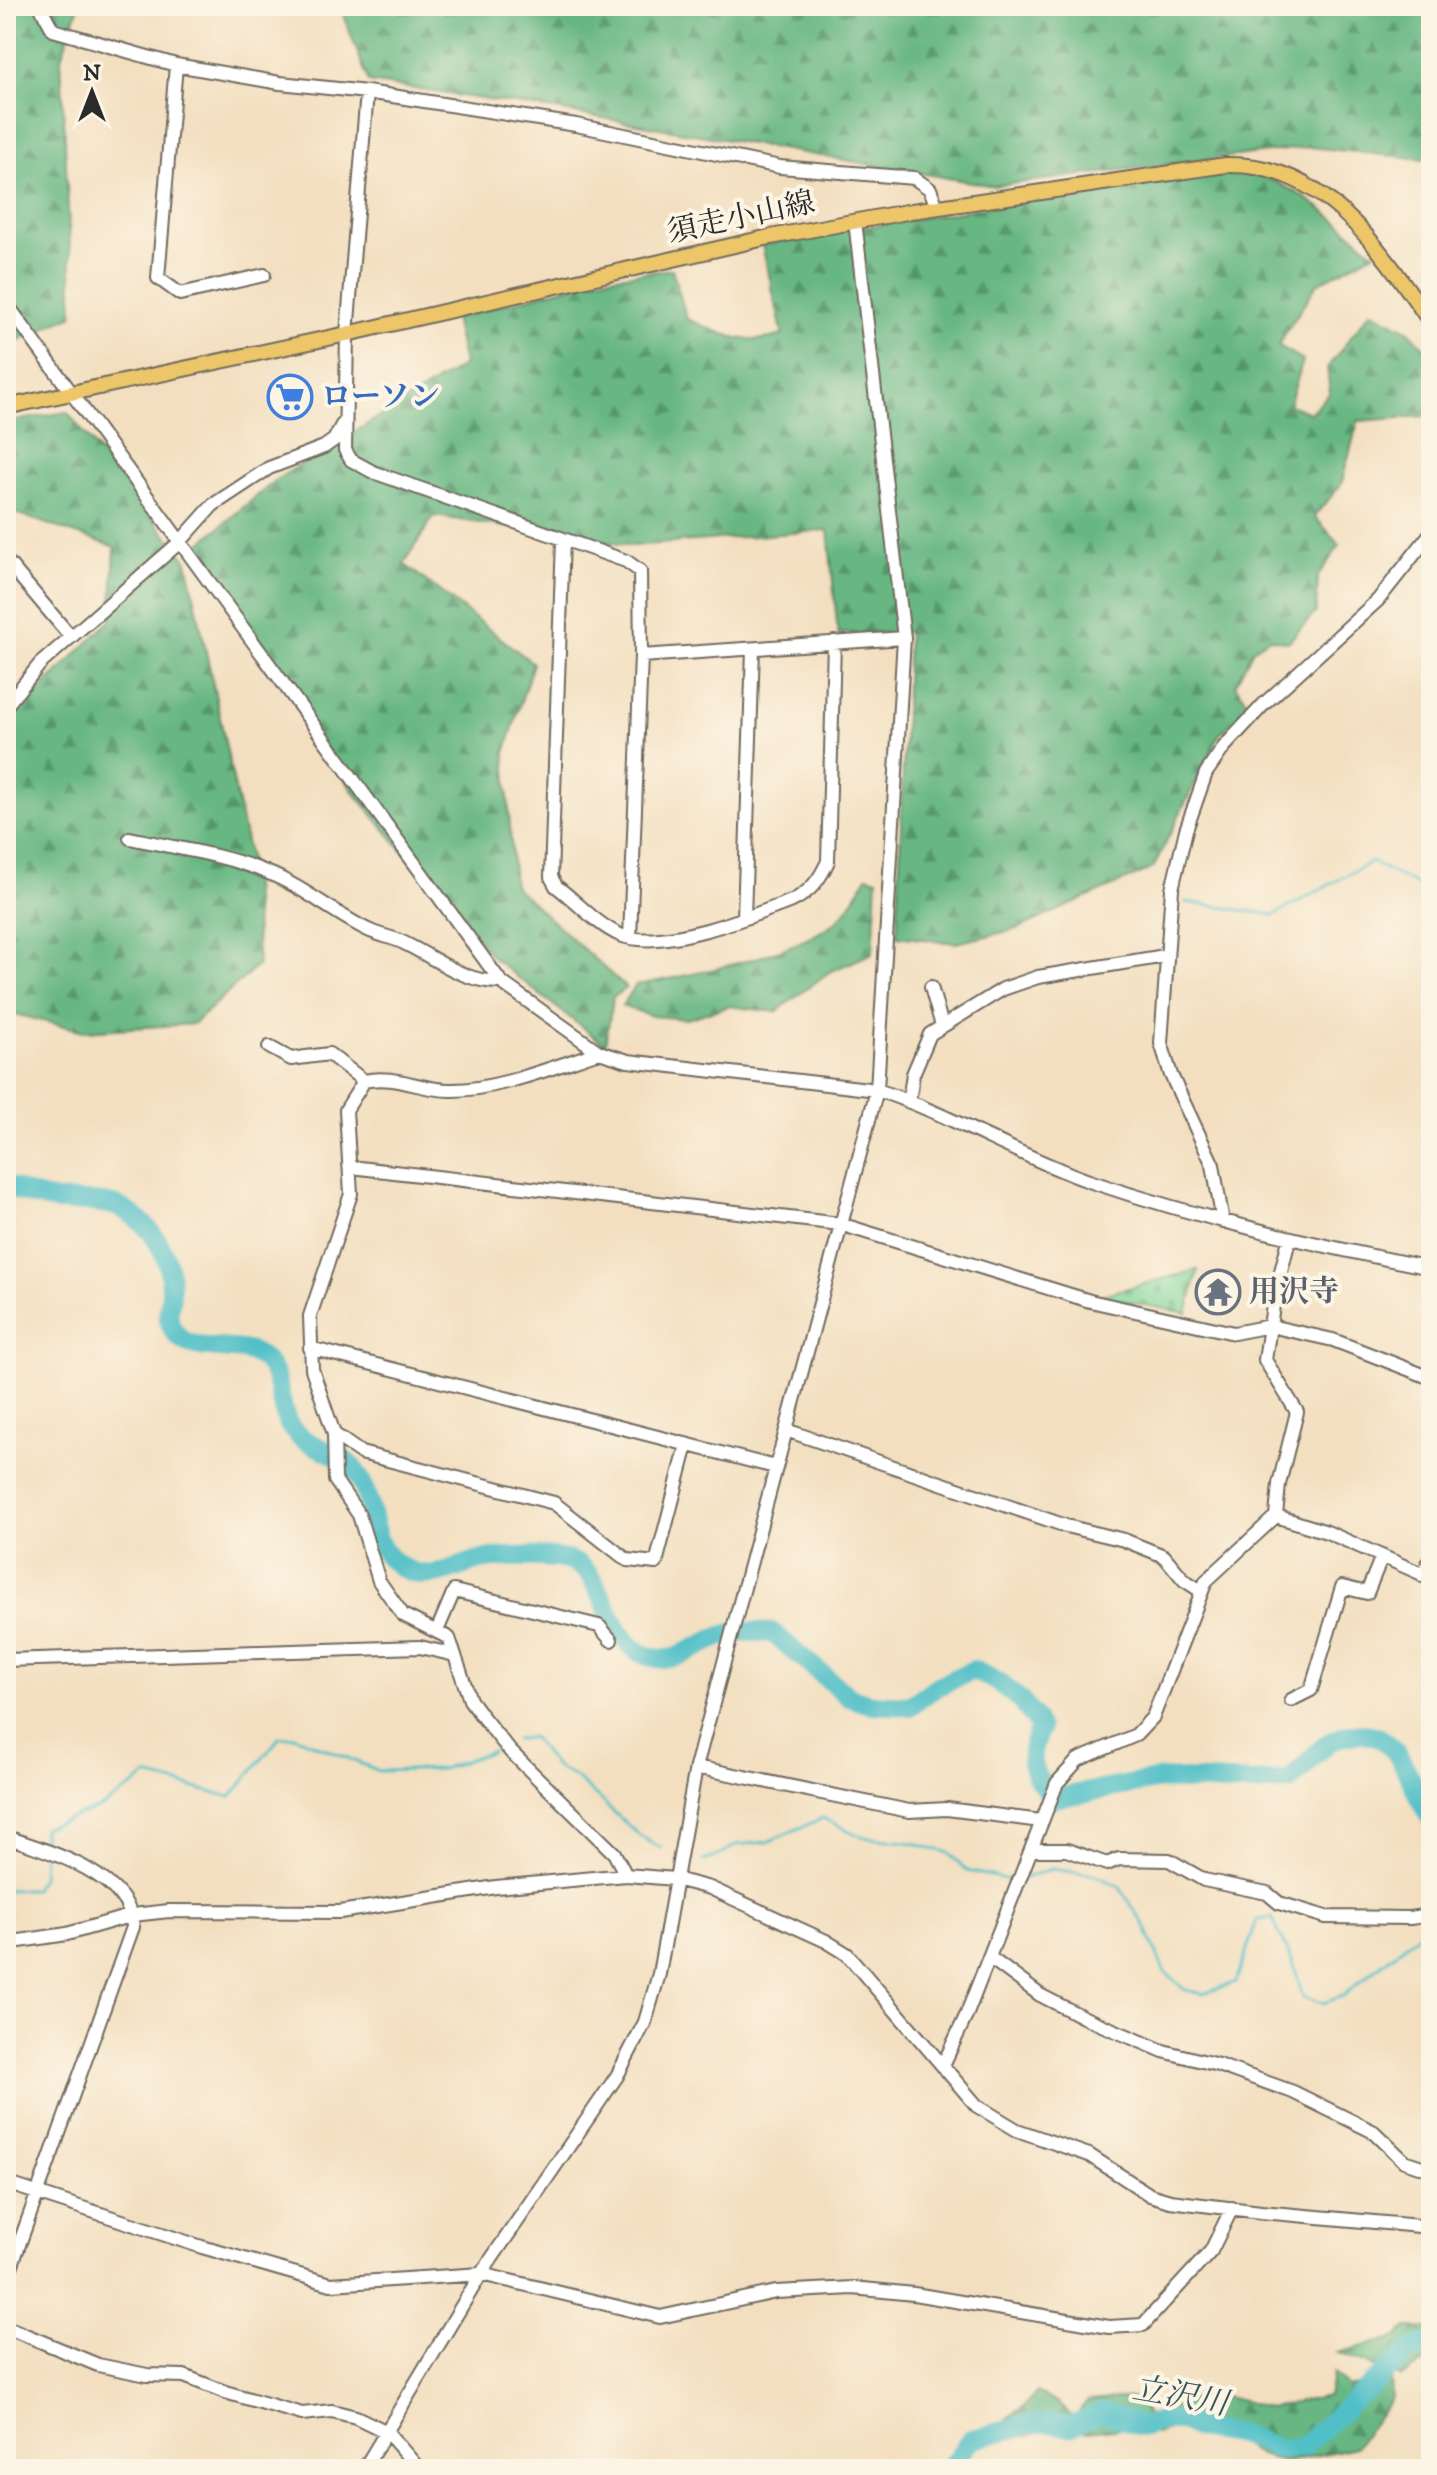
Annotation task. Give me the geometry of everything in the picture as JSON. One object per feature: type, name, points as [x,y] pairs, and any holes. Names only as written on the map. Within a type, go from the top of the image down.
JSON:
[{"type":"main road","name":"須走小山線","points":[[6,407],[68,391],[347,334],[765,238],[937,207],[1226,165],[1266,166],[1298,178],[1350,220],[1398,276],[1431,323]]},
{"type":"street","points":[[40,6],[53,30],[176,65],[576,125],[780,167],[914,178],[930,189],[937,207]]},
{"type":"street","points":[[176,65],[158,278],[180,294],[264,275]]},
{"type":"street","points":[[367,92],[347,334],[343,424],[345,450],[359,466],[626,561],[640,571],[641,656],[630,938]]},
{"type":"street","points":[[364,2469],[481,2274],[632,2053],[645,2022],[659,1974],[696,1767],[736,1608],[877,1090],[904,638],[855,221]]},
{"type":"street","points":[[6,303],[501,982],[599,1052],[645,1065],[877,1090],[909,1101],[1087,1180],[1289,1240],[1431,1268]]},
{"type":"street","points":[[6,706],[40,664],[180,542],[213,505],[269,468],[324,447],[334,440],[343,424]]},
{"type":"street","points":[[1223,1222],[1213,1165],[1171,1075],[1161,1043],[1165,956],[1176,866],[1206,773],[1224,747],[1264,704],[1378,600],[1431,533]]},
{"type":"street","points":[[563,539],[551,877],[556,886],[607,926],[630,938],[642,941],[674,936],[744,917],[806,894],[828,861],[834,642]]},
{"type":"street","points":[[6,560],[71,637]]},
{"type":"street","points":[[641,656],[904,638]]},
{"type":"street","points":[[744,917],[753,649]]},
{"type":"street","points":[[130,838],[228,859],[266,872],[323,900],[366,930],[403,942],[460,974],[488,983],[501,982]]},
{"type":"street","points":[[909,1101],[919,1054],[930,1034],[1017,982],[1165,956]]},
{"type":"street","points":[[931,987],[942,1026]]},
{"type":"street","points":[[269,1047],[291,1059],[329,1054],[364,1081],[404,1081],[448,1090],[476,1088],[599,1052]]},
{"type":"street","points":[[364,1081],[346,1110],[351,1194],[310,1316],[312,1369],[333,1438],[335,1480],[359,1515],[379,1581],[393,1604],[403,1615],[449,1638],[470,1700],[481,1715],[520,1761],[614,1853],[626,1875]]},
{"type":"street","points":[[351,1167],[840,1224],[1090,1301],[1234,1333],[1270,1326],[1333,1340],[1431,1378]]},
{"type":"street","points":[[944,2063],[1057,1783],[1078,1760],[1136,1735],[1153,1717],[1206,1581],[1276,1516],[1279,1484],[1297,1412],[1288,1391],[1265,1360],[1289,1240]]},
{"type":"street","points":[[310,1348],[775,1467]]},
{"type":"street","points":[[786,1430],[1066,1526],[1124,1540],[1164,1556],[1175,1565],[1184,1580],[1201,1591]]},
{"type":"street","points":[[333,1438],[361,1453],[554,1503],[627,1560],[656,1563],[687,1445]]},
{"type":"street","points":[[1276,1516],[1382,1556],[1427,1577],[1431,1556]]},
{"type":"street","points":[[1291,1700],[1311,1690],[1342,1587],[1367,1593],[1382,1556]]},
{"type":"street","points":[[437,1631],[454,1591],[599,1626],[611,1640]]},
{"type":"street","points":[[6,1660],[420,1647],[455,1655]]},
{"type":"street","points":[[696,1767],[909,1811],[947,1809],[1043,1816]]},
{"type":"street","points":[[6,1837],[54,1853],[113,1887],[133,1915],[133,1927],[6,2281]]},
{"type":"street","points":[[1031,1850],[1067,1850],[1107,1864],[1119,1859],[1169,1860],[1204,1880],[1267,1893],[1279,1903],[1326,1917],[1410,1918],[1424,1916],[1431,1910]]},
{"type":"street","points":[[6,1943],[67,1934],[133,1915],[169,1911],[340,1912],[496,1887],[626,1875],[675,1879],[710,1888],[847,1954],[944,2063],[977,2106],[997,2120],[1089,2155],[1150,2195],[1170,2201],[1431,2227]]},
{"type":"street","points":[[989,1957],[1040,1995],[1085,2018],[1163,2051],[1218,2065],[1293,2092],[1374,2132],[1404,2161],[1431,2170]]},
{"type":"street","points":[[6,2183],[331,2284],[481,2274],[660,2317],[776,2292],[840,2287],[914,2294],[1109,2327],[1143,2325],[1211,2251],[1232,2208]]},
{"type":"street","points":[[6,2327],[98,2365],[147,2375],[184,2376],[225,2392],[302,2414],[332,2411],[356,2417],[387,2432],[419,2469]]},
{"type":"green space","points":[[6,6],[79,6],[61,58],[73,315],[6,346]]},
{"type":"green space","points":[[340,6],[1431,6],[1431,160],[1309,147],[994,186],[562,111],[369,82]]},
{"type":"green space","points":[[1242,171],[1261,176],[1297,193],[1374,253],[1317,284],[1278,345],[1303,361],[1289,405],[1310,413],[1330,393],[1327,368],[1371,311],[1408,330],[1431,354],[1431,390],[1426,416],[1358,421],[1341,485],[1314,516],[1340,545],[1318,576],[1316,612],[1288,642],[1269,638],[1253,649],[1235,685],[1250,705],[1219,735],[1153,868],[1017,929],[956,943],[897,936],[908,632],[838,634],[828,530],[633,546],[434,516],[404,564],[533,663],[505,753],[514,886],[626,988],[613,997],[605,1045],[493,958],[351,789],[286,683],[195,548],[277,479],[464,365],[454,318],[601,278],[672,269],[687,319],[734,337],[769,338],[783,335],[762,245],[1038,198]]},
{"type":"green space","points":[[67,412],[187,561],[252,870],[258,965],[193,1024],[84,1031],[6,1012],[6,723],[111,620],[115,547],[6,510],[6,422]]},
{"type":"green space","points":[[867,876],[877,879],[873,953],[829,972],[776,1012],[729,1006],[686,1019],[652,1016],[622,1006],[636,985],[740,962],[817,934],[840,917]]},
{"type":"green space","points":[[1198,1270],[1187,1313],[1098,1296]]},
{"type":"green space","points":[[1407,2328],[1431,2328],[1431,2359],[1401,2377],[1338,2353],[1397,2337]]},
{"type":"green space","points":[[1333,2373],[1348,2387],[1391,2377],[1392,2398],[1355,2447],[1286,2462],[1256,2454],[1234,2437],[1175,2427],[1156,2434],[1128,2427],[1089,2432],[1055,2429],[970,2447],[1022,2408],[1037,2392],[1057,2402],[1074,2418],[1088,2401],[1136,2397],[1147,2415],[1168,2413],[1182,2400],[1227,2397],[1270,2408],[1328,2396]]},
{"type":"waterway","points":[[1186,902],[1274,915],[1371,862],[1431,892]]},
{"type":"waterway","points":[[6,1185],[51,1200],[116,1206],[144,1225],[153,1234],[165,1256],[171,1280],[169,1319],[177,1335],[198,1346],[250,1352],[267,1363],[276,1379],[288,1423],[300,1436],[348,1463],[357,1473],[378,1539],[392,1560],[406,1569],[431,1574],[502,1557],[567,1560],[581,1567],[591,1578],[614,1623],[635,1650],[651,1657],[670,1658],[731,1633],[773,1633],[849,1697],[870,1704],[910,1706],[936,1687],[973,1670],[994,1680],[1012,1694],[1034,1719],[1040,1729],[1032,1749],[1033,1767],[1041,1783],[1055,1798],[1161,1779],[1251,1783],[1289,1781],[1330,1742],[1359,1734],[1374,1736],[1396,1752],[1431,1818]]},
{"type":"waterway","points":[[43,1843],[43,1828],[102,1807],[147,1776],[231,1797],[279,1738],[294,1736],[379,1771],[442,1769],[492,1751]]},
{"type":"waterway","points":[[516,1740],[532,1737],[555,1767],[575,1777],[640,1836],[661,1848]]},
{"type":"waterway","points":[[703,1861],[736,1845],[767,1842],[823,1818],[862,1837],[914,1843],[949,1853],[967,1871],[1014,1881]]},
{"type":"waterway","points":[[6,1890],[34,1889],[42,1876],[43,1855]]},
{"type":"waterway","points":[[1025,1878],[1052,1869],[1095,1875],[1119,1886],[1145,1926],[1164,1971],[1185,1990],[1203,1994],[1236,1982],[1257,1920],[1272,1918],[1293,1962],[1303,1997],[1323,2003],[1343,1996],[1421,1932],[1431,1934]]},
{"type":"waterway","name":"立沢川","points":[[949,2469],[971,2439],[1032,2424],[1069,2427],[1103,2412],[1144,2427],[1163,2420],[1181,2421],[1196,2428],[1243,2435],[1278,2449],[1302,2447],[1410,2350],[1431,2342]]},
{"type":"place","name":"ローソン","points":[[290,397]]},
{"type":"place","name":"用沢寺","points":[[1218,1292]]}]
